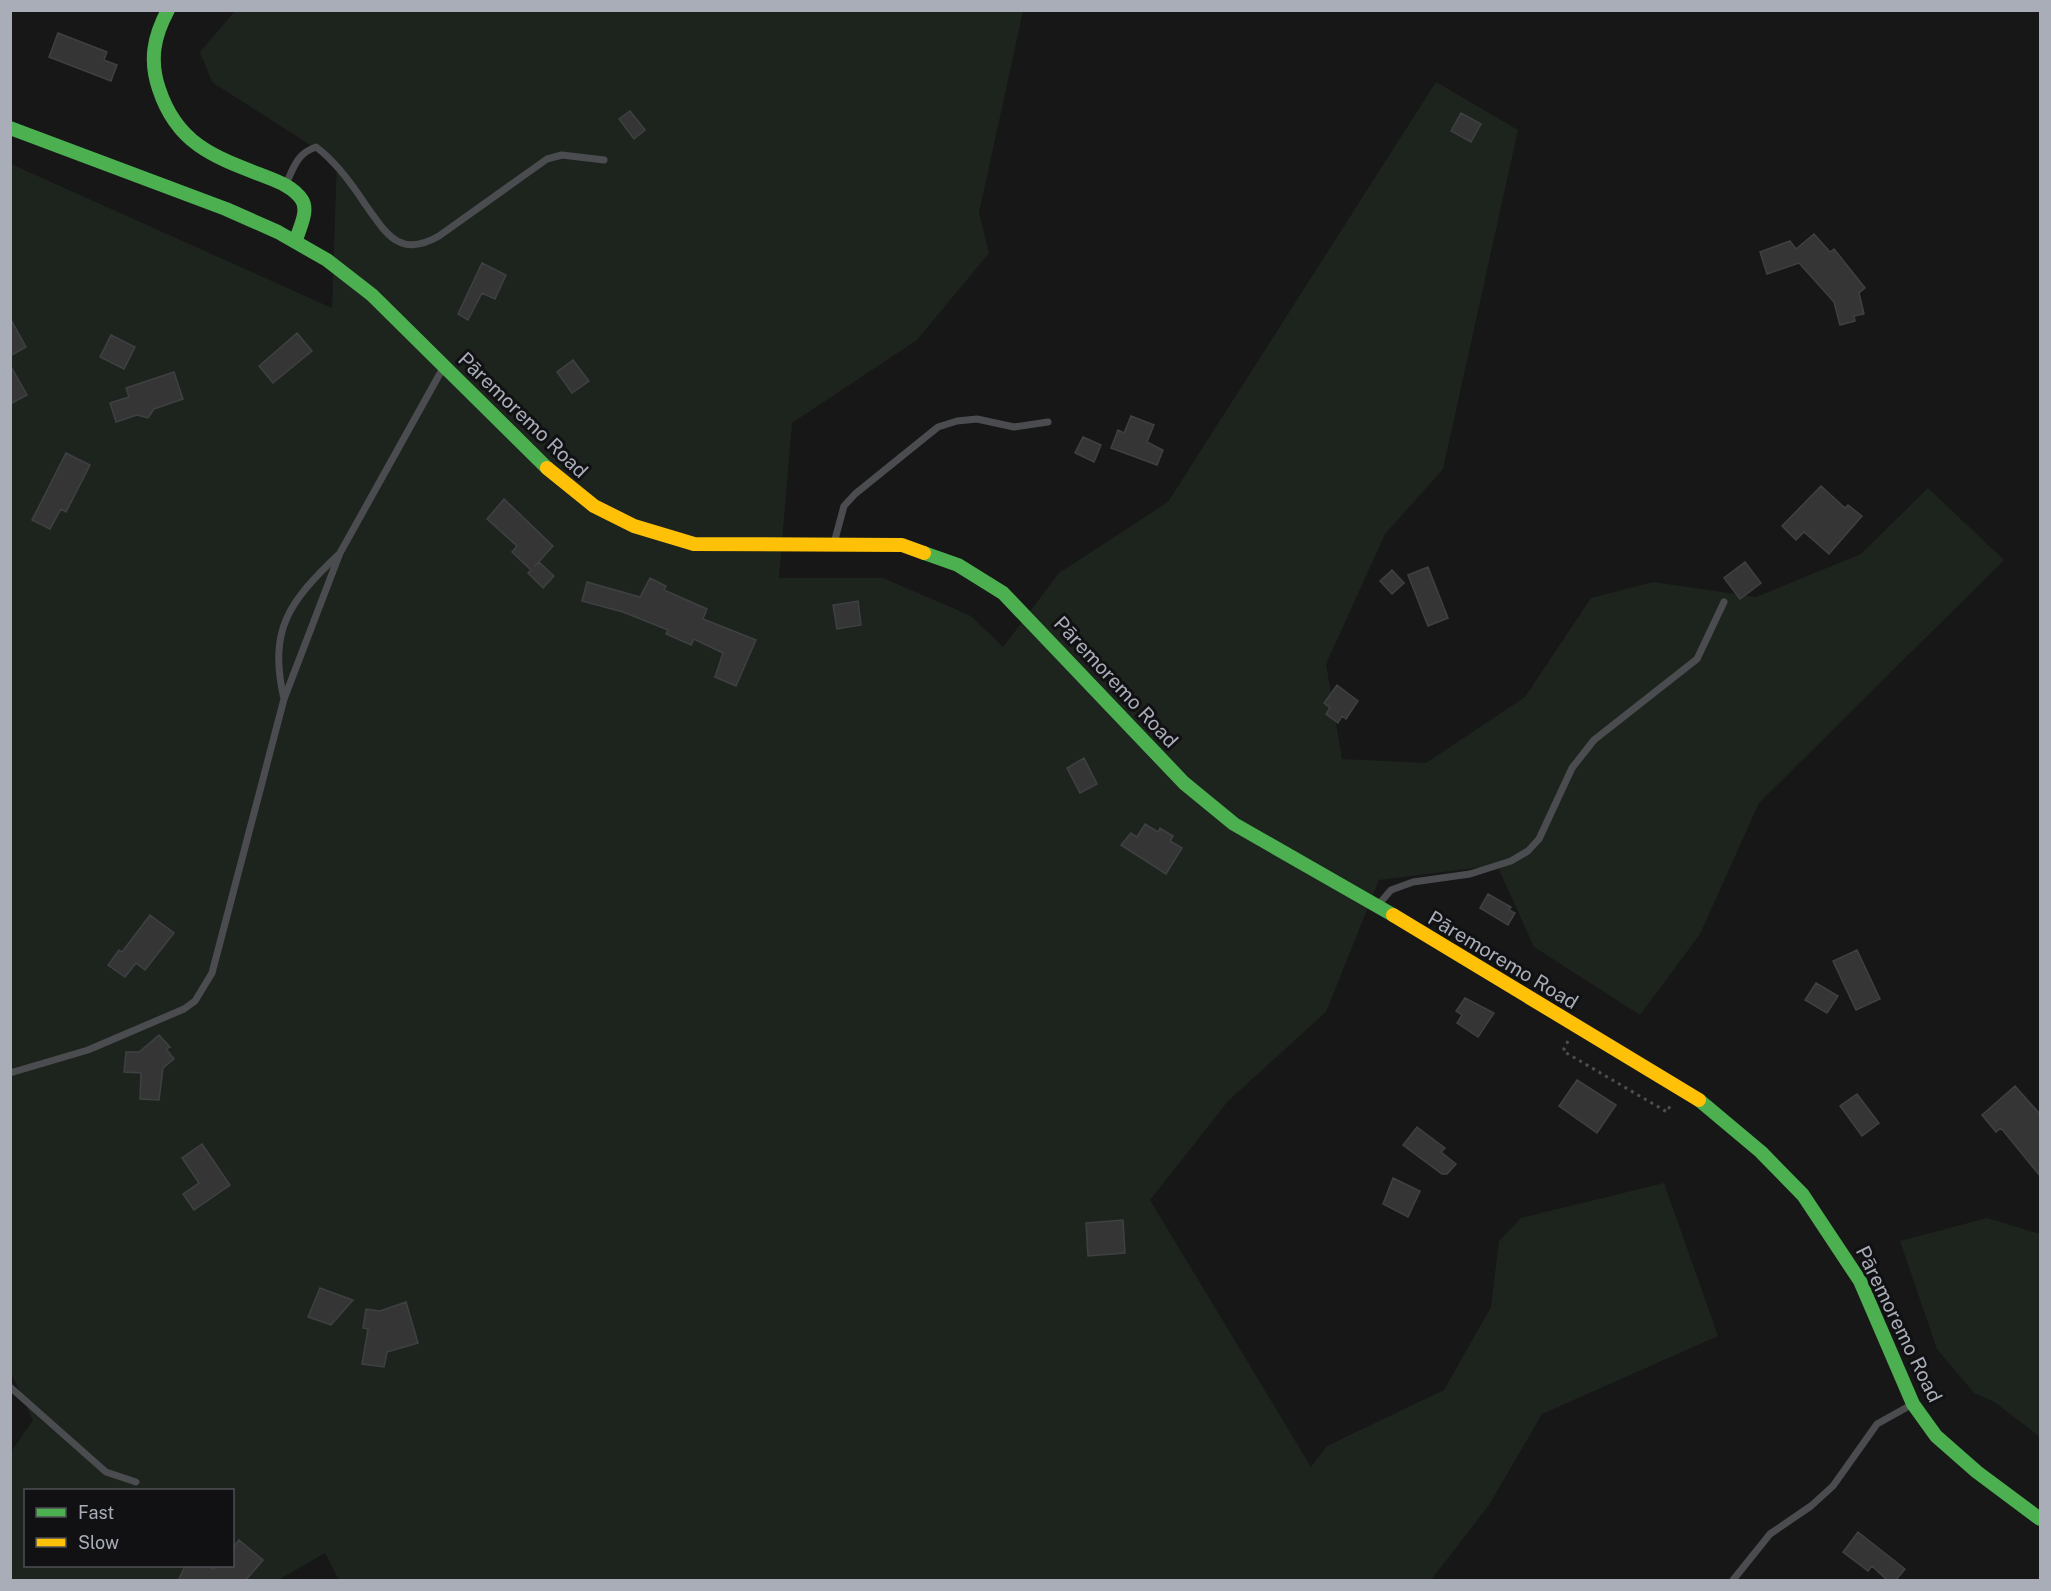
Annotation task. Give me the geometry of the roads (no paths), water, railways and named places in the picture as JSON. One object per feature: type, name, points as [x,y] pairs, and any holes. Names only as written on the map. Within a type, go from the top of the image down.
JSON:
[{"type":"street","points":[[168,10],[156,34],[153,66],[160,95],[178,125],[200,148],[286,184],[302,200],[305,209],[296,240]]},
{"type":"street","name":"Pāremoremo Road","points":[[10,128],[214,204],[296,240],[355,279],[561,482],[594,506],[634,526],[694,544],[903,545],[958,565],[1003,593],[1184,783],[1234,824],[1378,906],[1705,1104],[1761,1152],[1803,1195],[1860,1281],[1913,1404],[1936,1436],[1977,1472],[2040,1519]]},
{"type":"lane","points":[[286,184],[294,164],[304,151],[316,147],[345,177],[382,230],[400,243],[413,245],[427,243],[439,236],[547,159],[562,155],[604,160]]},
{"type":"lane","points":[[10,1073],[87,1050],[153,1025],[184,1009],[205,988],[212,973],[284,699],[340,553],[444,366]]},
{"type":"lane","points":[[834,543],[844,506],[855,494],[938,427],[957,421],[976,419],[1014,427],[1048,422]]},
{"type":"lane","points":[[284,699],[278,674],[279,638],[303,589],[340,553]]},
{"type":"lane","points":[[1378,906],[1391,890],[1413,882],[1470,874],[1511,861],[1528,851],[1539,839],[1572,768],[1594,740],[1697,659],[1724,602]]},
{"type":"lane","points":[[10,1387],[106,1472],[136,1482]]},
{"type":"lane","points":[[1733,1581],[1770,1534],[1811,1506],[1833,1486],[1877,1424],[1913,1404]]}]
